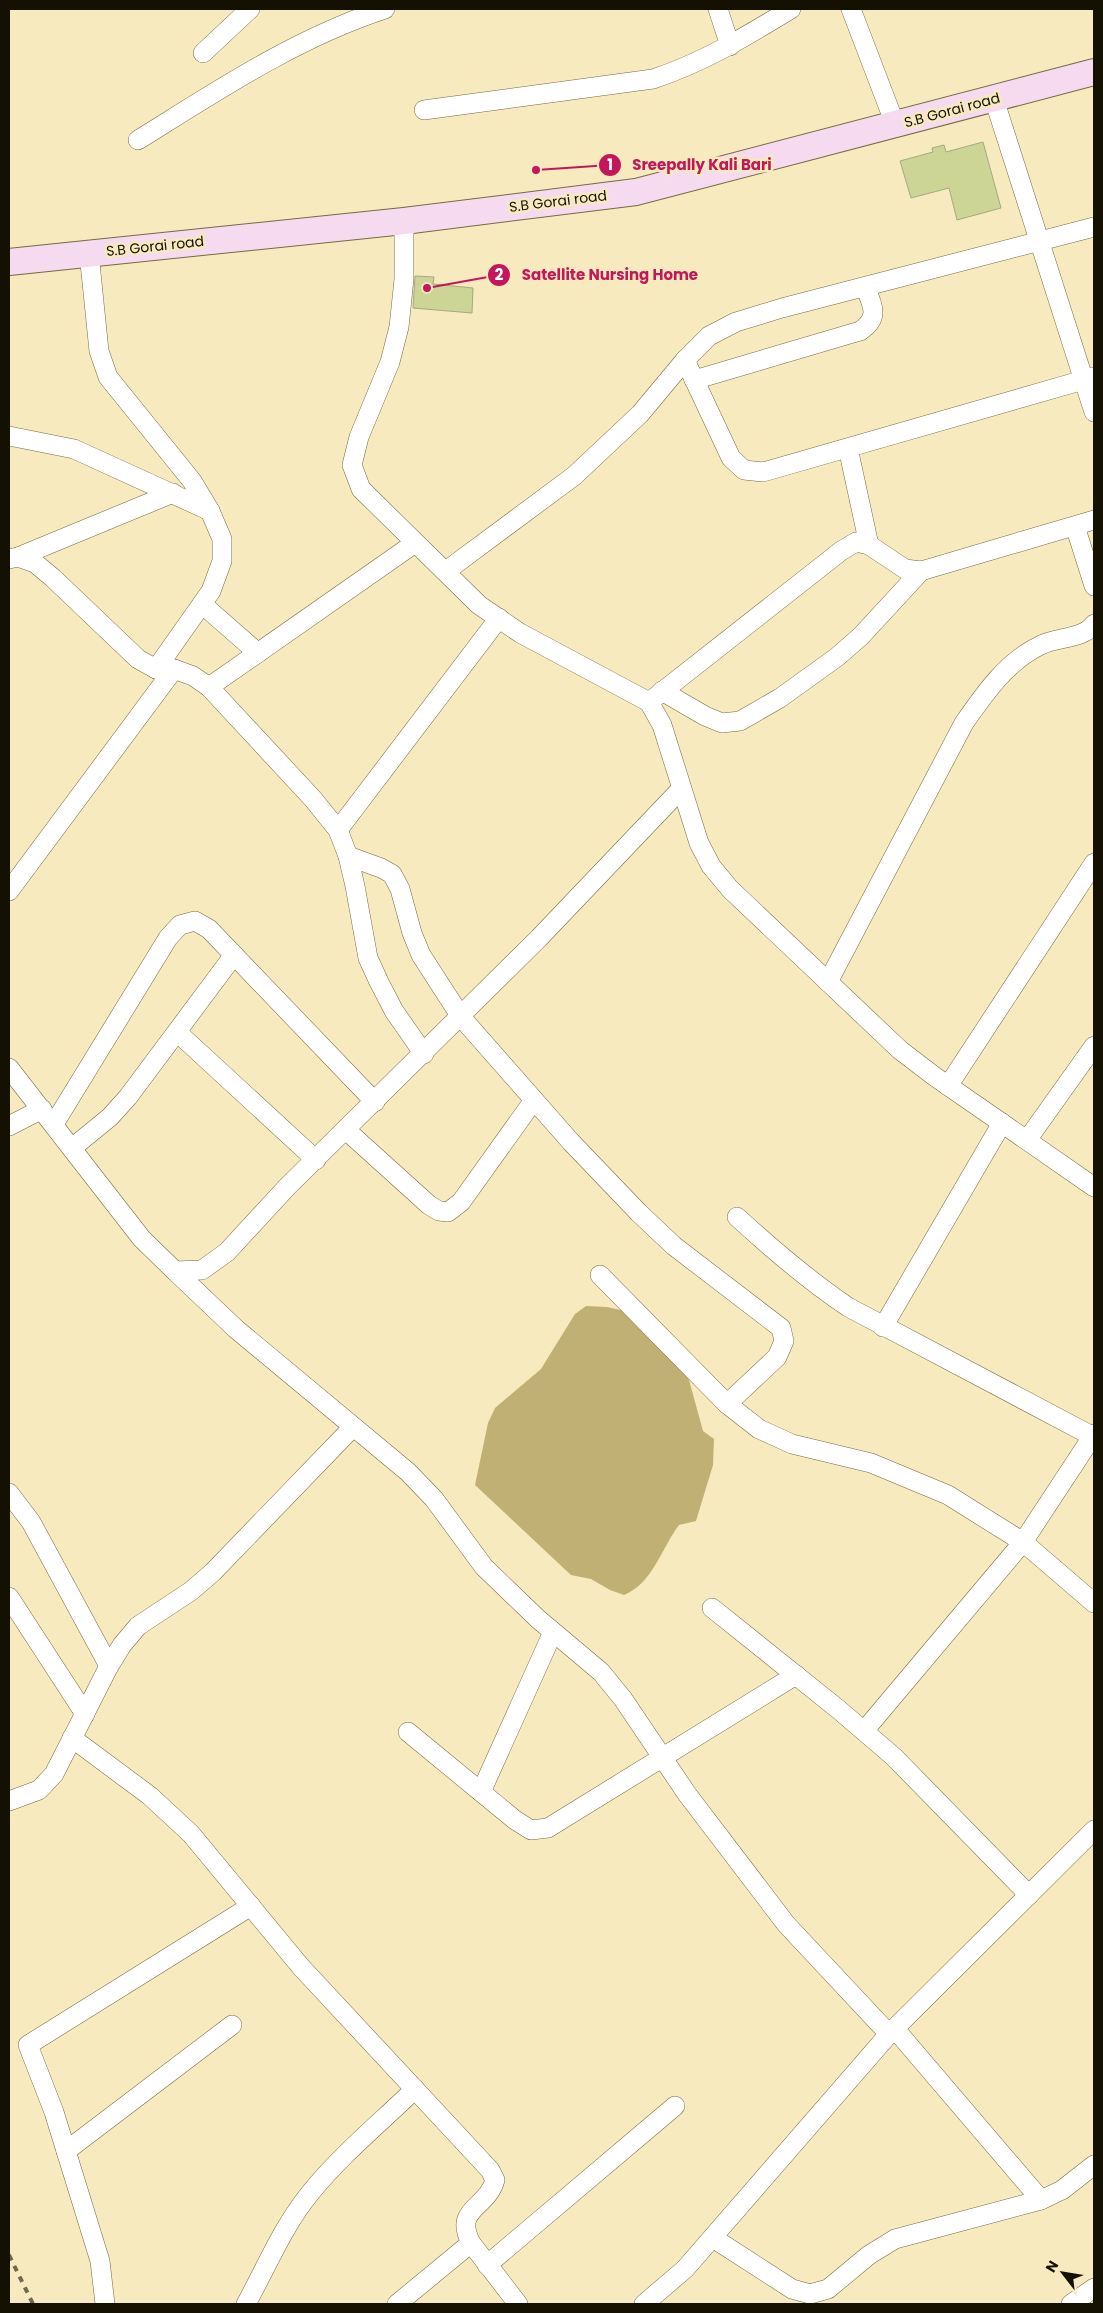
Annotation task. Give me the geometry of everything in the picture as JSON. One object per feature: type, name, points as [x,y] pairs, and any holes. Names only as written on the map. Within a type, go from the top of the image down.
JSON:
[{"type":"street","points":[[204,53],[250,9]]},
{"type":"street","points":[[138,140],[256,67],[312,37],[386,9]]},
{"type":"street","points":[[718,9],[730,46]]},
{"type":"street","points":[[424,110],[653,79],[687,68],[730,46],[791,9]]},
{"type":"street","points":[[851,9],[895,124]]},
{"type":"street","name":"S.B Gorai road","points":[[9,262],[404,221],[636,192],[1094,72]]},
{"type":"street","points":[[994,99],[1040,242],[1089,378],[1094,412]]},
{"type":"street","points":[[404,221],[404,279],[399,327],[390,362],[359,437],[352,465],[361,489],[479,605],[520,633],[655,697],[722,722],[740,721],[780,698],[837,658],[861,636],[921,571]]},
{"type":"street","points":[[446,571],[574,476],[640,414],[685,360],[709,336],[736,322],[782,308],[1094,227]]},
{"type":"street","points":[[9,891],[165,669],[211,591],[222,561],[222,539],[210,511],[186,474],[108,377],[99,351],[89,253]]},
{"type":"street","points":[[694,380],[860,331],[868,326],[873,317],[873,307],[865,286]]},
{"type":"street","points":[[685,360],[731,458],[744,470],[763,472],[1089,378]]},
{"type":"street","points":[[9,436],[74,449],[210,511]]},
{"type":"street","points":[[848,448],[869,545]]},
{"type":"street","points":[[14,558],[173,493]]},
{"type":"street","points":[[655,697],[841,550],[856,542],[869,545],[905,569],[921,571],[1094,520]]},
{"type":"street","points":[[1075,526],[1094,586]]},
{"type":"street","points":[[209,687],[416,542]]},
{"type":"street","points":[[14,558],[34,563],[53,578],[138,659],[165,669],[193,676],[209,687],[313,799],[338,830],[348,856],[368,958],[394,1011],[424,1054]]},
{"type":"street","points":[[202,604],[258,653]]},
{"type":"street","points":[[338,830],[499,618]]},
{"type":"street","points":[[828,982],[964,723],[987,690],[1018,659],[1042,644],[1093,628]]},
{"type":"street","points":[[655,697],[681,789],[699,843],[711,866],[730,889],[900,1050],[948,1086],[1027,1140],[1091,1177]]},
{"type":"street","points":[[175,1271],[202,1270],[227,1252],[316,1160],[461,1017],[681,789]]},
{"type":"street","points":[[348,856],[392,874],[400,889],[412,933],[421,955],[461,1017],[604,1177],[674,1246],[781,1328],[784,1341],[777,1357],[727,1404]]},
{"type":"street","points":[[948,1086],[1094,863]]},
{"type":"street","points":[[54,1124],[168,938],[180,925],[196,921],[210,929],[375,1102]]},
{"type":"street","points":[[72,1148],[116,1110],[234,955]]},
{"type":"street","points":[[177,1032],[316,1160]]},
{"type":"street","points":[[1027,1140],[1094,1046]]},
{"type":"street","points":[[9,1068],[142,1239],[236,1329],[408,1472],[434,1499],[484,1567],[553,1632],[601,1672],[623,1700],[687,1794],[786,1924],[892,2031],[1041,2200]]},
{"type":"street","points":[[346,1130],[429,1205],[439,1211],[448,1212],[461,1202],[534,1100]]},
{"type":"street","points":[[9,1126],[42,1109]]},
{"type":"street","points":[[883,1327],[1002,1123]]},
{"type":"street","points":[[737,1217],[782,1259],[815,1285],[883,1327],[1093,1435],[1023,1542],[864,1731]]},
{"type":"street","points":[[600,1275],[727,1404],[759,1429],[792,1444],[871,1463],[948,1495],[1023,1542],[1094,1603]]},
{"type":"street","points":[[9,1801],[39,1790],[54,1774],[109,1666],[122,1645],[138,1626],[191,1591],[213,1572],[353,1426]]},
{"type":"street","points":[[9,1493],[31,1522],[109,1666]]},
{"type":"street","points":[[9,1597],[85,1714]]},
{"type":"street","points":[[712,1608],[864,1731],[919,1781],[1029,1895]]},
{"type":"street","points":[[481,1792],[553,1632]]},
{"type":"street","points":[[408,1732],[515,1820],[531,1830],[548,1828],[796,1675]]},
{"type":"street","points":[[72,1738],[169,1812],[191,1834],[301,1967],[490,2170],[495,2180],[493,2190],[468,2214],[464,2224],[465,2233],[487,2265],[518,2304]]},
{"type":"street","points":[[644,2304],[685,2268],[713,2238],[826,2104],[892,2031],[1094,1830]]},
{"type":"street","points":[[105,2304],[100,2261],[54,2112],[28,2045],[251,1906]]},
{"type":"street","points":[[66,2151],[232,2025]]},
{"type":"street","points":[[246,2304],[272,2250],[311,2192],[339,2162],[415,2090]]},
{"type":"street","points":[[487,2265],[675,2106]]},
{"type":"street","points":[[713,2238],[792,2289],[810,2294],[828,2289],[869,2255],[895,2239],[922,2230],[1041,2200],[1062,2190],[1094,2165]]},
{"type":"street","points":[[397,2304],[471,2243]]},
{"type":"street","points":[[1071,2304],[1094,2288]]},
{"type":"shaded area","points":[[586,1306],[607,1307],[629,1312],[673,1356],[689,1380],[703,1431],[714,1439],[713,1465],[696,1521],[679,1525],[649,1574],[634,1590],[624,1595],[610,1590],[591,1579],[571,1575],[475,1485],[488,1423],[495,1408],[541,1369],[575,1314]]},
{"type":"building","points":[[983,142],[1001,208],[957,220],[949,188],[911,198],[900,161],[933,152],[932,148],[944,145],[946,152]]},
{"type":"building","points":[[415,276],[434,277],[433,284],[473,288],[472,313],[413,308]]},
{"type":"railway","points":[[9,2255],[33,2304]]},
{"type":"place","name":"Sreepally Kali Bari","points":[[536,170]]},
{"type":"place","name":"Satellite Nursing Home","points":[[427,288]]}]
